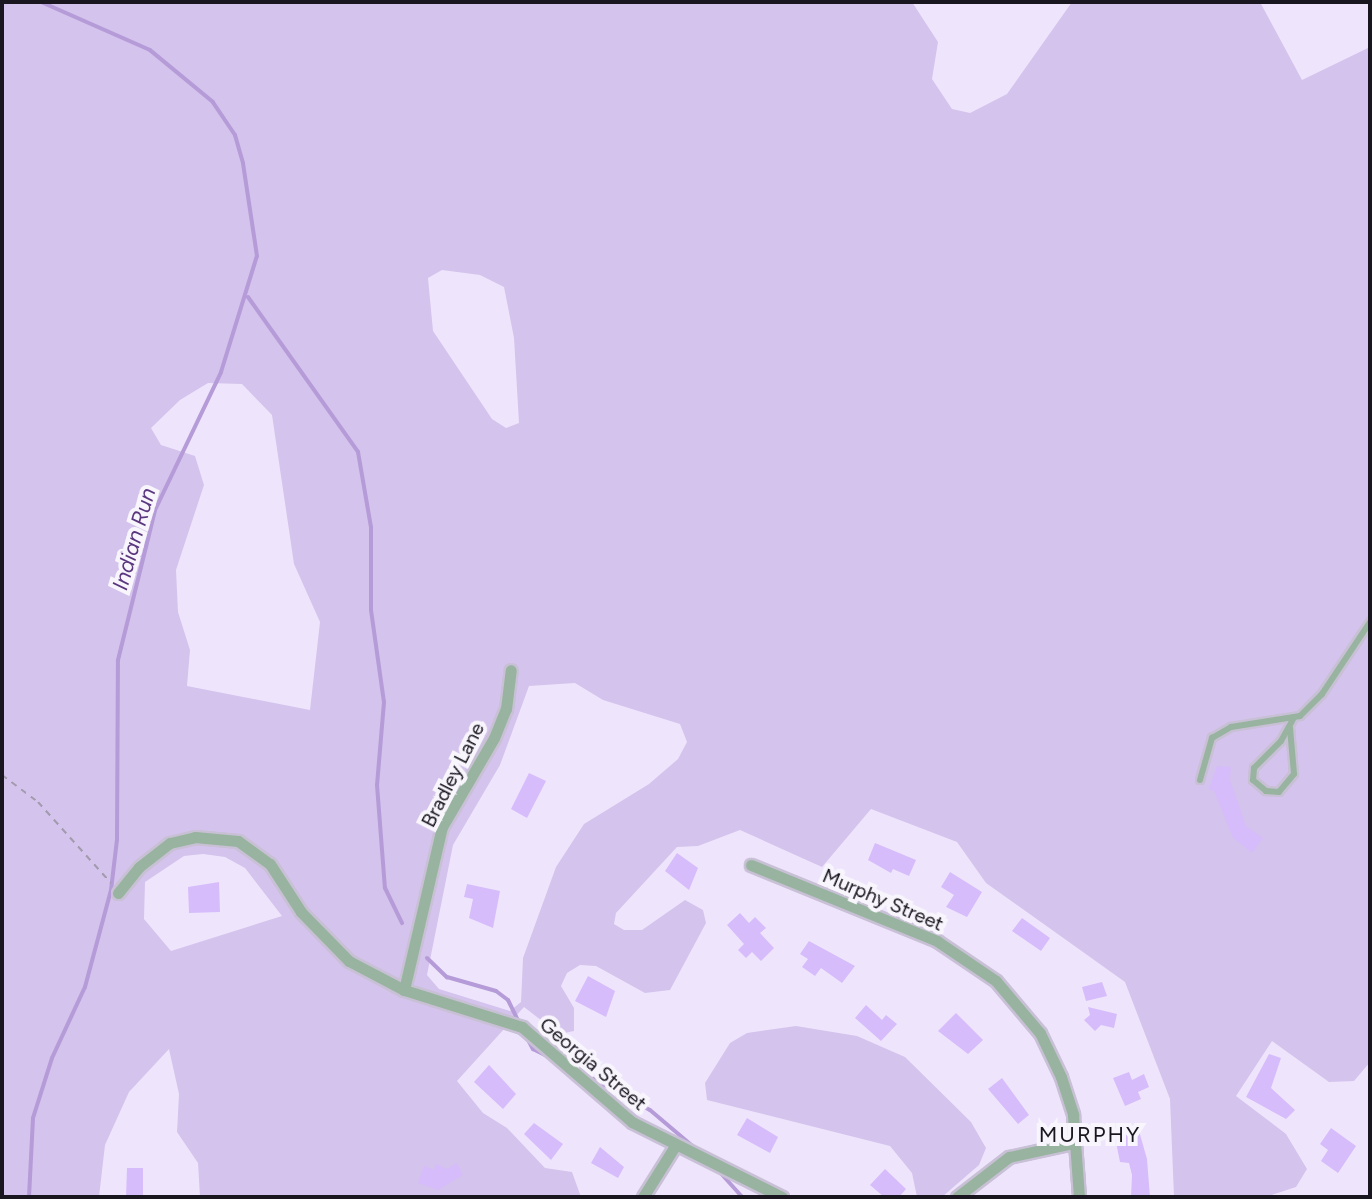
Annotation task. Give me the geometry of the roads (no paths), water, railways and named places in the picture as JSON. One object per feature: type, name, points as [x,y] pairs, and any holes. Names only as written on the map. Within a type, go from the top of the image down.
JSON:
[{"type":"street","name":"Bradley Lane","points":[[404,990],[442,827],[494,738],[506,709],[511,670]]},
{"type":"street","name":"Georgia Street","points":[[118,893],[139,867],[170,843],[195,837],[238,841],[270,864],[323,938],[349,961],[404,990],[522,1027],[632,1122],[782,1197]]},
{"type":"street","name":"Murphy Street","points":[[751,865],[937,941],[996,981],[1040,1033],[1056,1066],[1073,1115],[1079,1197]]},
{"type":"street","points":[[957,1197],[1009,1157],[1073,1143]]},
{"type":"street","points":[[643,1197],[675,1146]]},
{"type":"lane","points":[[1290,728],[1254,768],[1253,780],[1266,791],[1279,792],[1294,774],[1290,728],[1293,719],[1322,694],[1370,622]]},
{"type":"lane","points":[[1200,780],[1204,757],[1220,731],[1293,719]]},
{"type":"waterway","name":"Indian Run","points":[[29,1197],[33,1118],[52,1058],[85,987],[111,890],[117,840],[118,660],[155,510],[221,372],[257,256],[243,163],[235,135],[213,102],[150,50],[41,2]]},
{"type":"waterway","points":[[248,297],[358,452],[371,527],[371,610],[384,702],[377,785],[385,888],[402,923]]},
{"type":"waterway","points":[[427,958],[447,977],[496,991],[508,1000],[520,1025]]},
{"type":"waterway","points":[[526,1036],[533,1049],[551,1058]]},
{"type":"waterway","points":[[584,1074],[650,1110],[696,1149]]},
{"type":"waterway","points":[[717,1169],[742,1197]]},
{"type":"district","name":"MURPHY","points":[[1090,1135]]}]
